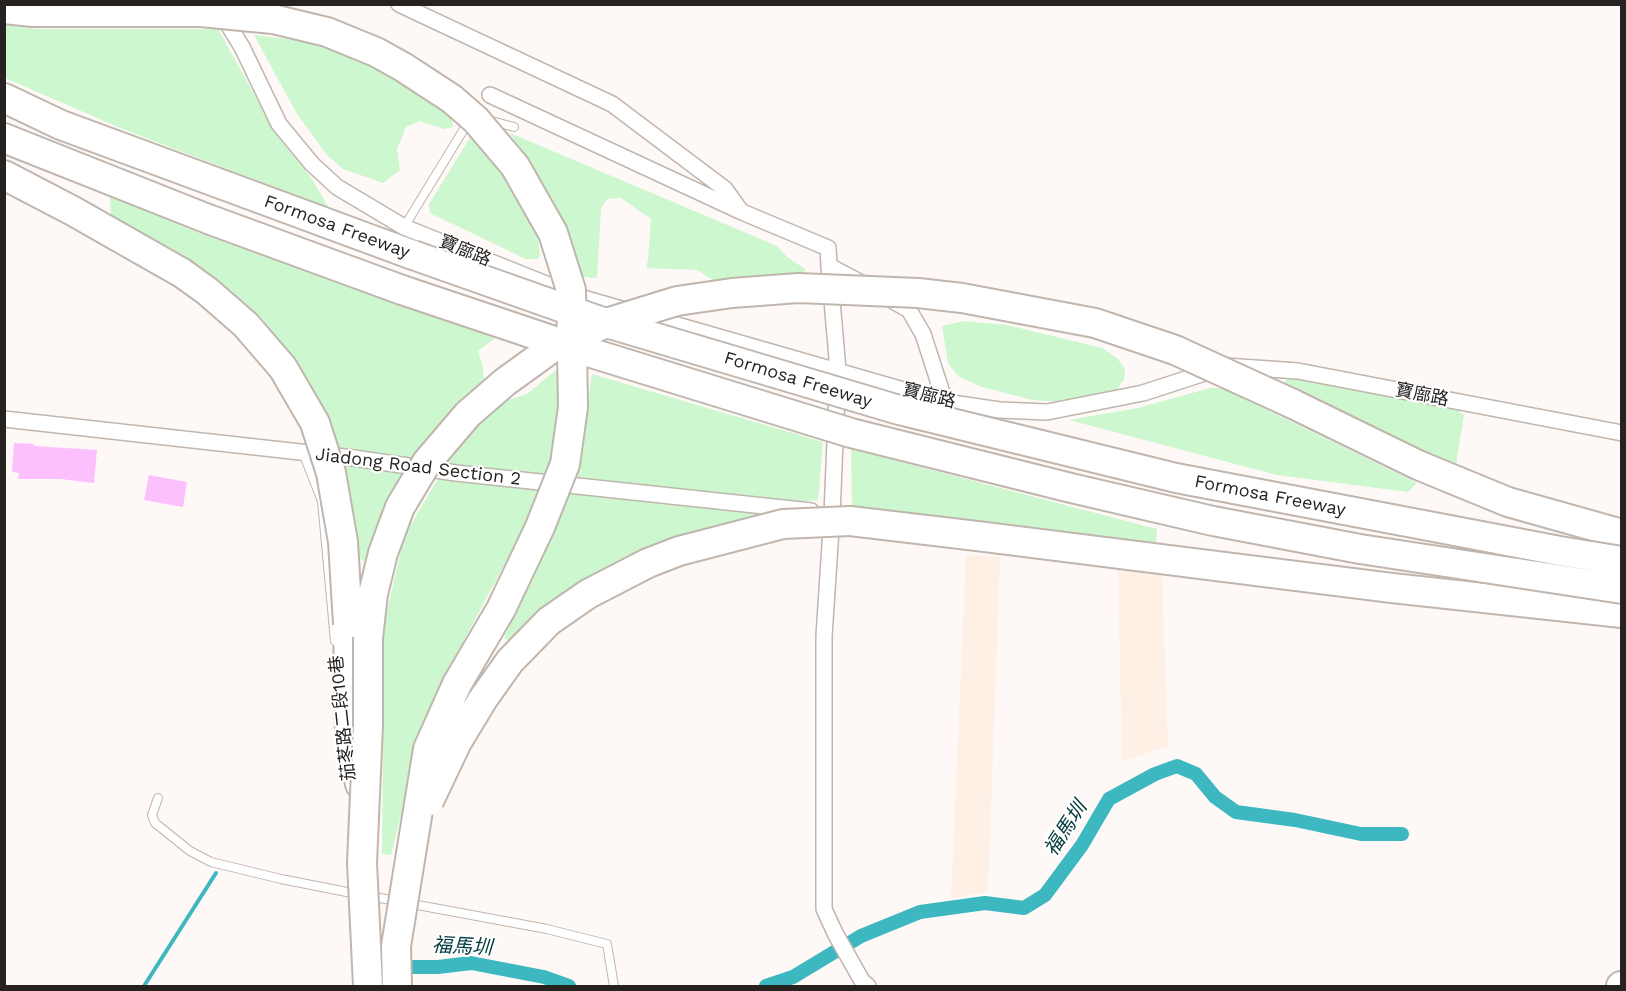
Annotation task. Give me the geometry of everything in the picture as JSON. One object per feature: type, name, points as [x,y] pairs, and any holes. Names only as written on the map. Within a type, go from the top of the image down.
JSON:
[{"type":"highway","points":[[4,9],[33,12],[201,12],[273,19],[327,32],[403,66],[452,99],[476,120],[514,166],[553,233],[571,290],[573,407],[565,464],[540,527],[501,609],[457,684],[428,749],[396,946],[397,987]]},
{"type":"highway","name":"Formosa Freeway","points":[[4,98],[72,129],[412,255],[600,321],[899,410],[1176,478],[1622,561]]},
{"type":"highway","name":"Formosa Freeway","points":[[4,138],[208,219],[491,321],[851,433],[1213,521],[1360,549],[1622,589]]},
{"type":"highway","points":[[4,175],[152,256],[207,291],[246,325],[283,368],[310,414],[331,473],[343,542],[348,624],[350,732],[364,806]]},
{"type":"highway","points":[[368,987],[362,863],[368,725],[368,638],[373,594],[383,554],[400,507],[427,462],[468,414],[552,348],[606,323],[677,301],[732,293],[798,288],[852,289],[962,298],[1095,323],[1175,350],[1418,465],[1508,502],[1622,534]]},
{"type":"highway","points":[[413,836],[457,742],[483,699],[510,662],[549,621],[588,594],[648,563],[679,551],[783,524],[850,521],[1392,588],[1622,613]]},
{"type":"street","name":"寶廍路","points":[[216,4],[242,47],[279,124],[312,164],[337,187],[405,227],[576,296],[945,402],[1000,410],[1047,412],[1143,393],[1226,366],[1298,371],[1622,433]]},
{"type":"street","points":[[399,4],[612,104],[724,189],[742,212]]},
{"type":"street","points":[[490,95],[742,212],[828,248],[838,370],[824,636],[824,909],[862,981],[868,987]]},
{"type":"street","points":[[830,266],[909,310],[923,334],[945,402]]},
{"type":"street","name":"Jiadong Road Section 2","points":[[4,419],[354,458],[467,474],[832,514]]},
{"type":"lane","points":[[405,227],[464,129],[489,120],[514,127]]},
{"type":"lane","name":"茄苳路二段10巷","points":[[303,453],[322,501],[336,649]]},
{"type":"lane","name":"茄苳路二段10巷","points":[[340,694],[347,762]]},
{"type":"lane","points":[[158,798],[152,815],[155,823],[190,851],[211,862],[349,893],[547,929],[607,944],[614,987]]},
{"type":"lane","points":[[349,882],[350,904]]},
{"type":"shaded area","points":[[966,555],[1000,557],[988,892],[951,898]]},
{"type":"shaded area","points":[[1118,569],[1162,575],[1168,746],[1122,761]]},
{"type":"green space","points":[[5,25],[37,29],[218,29],[278,137],[310,176],[329,208],[120,128],[5,78]]},
{"type":"green space","points":[[254,35],[322,43],[381,67],[451,114],[453,127],[444,129],[420,121],[406,127],[397,149],[400,170],[383,183],[343,169],[327,155],[297,114]]},
{"type":"green space","points":[[510,133],[777,246],[786,256],[805,269],[802,280],[715,281],[697,270],[646,268],[651,219],[621,198],[607,199],[601,208],[597,278],[582,277],[565,226]]},
{"type":"green space","points":[[471,136],[496,160],[536,224],[540,256],[538,259],[526,259],[430,213],[429,204]]},
{"type":"green space","points":[[110,196],[194,231],[495,338],[478,351],[483,367],[484,384],[371,565],[357,557],[350,494],[332,435],[306,381],[263,319],[207,272],[111,216]]},
{"type":"green space","points":[[964,321],[1007,325],[1102,348],[1117,358],[1125,369],[1124,380],[1116,390],[1088,399],[1063,402],[1032,400],[982,387],[959,377],[948,363],[942,326]]},
{"type":"green space","points":[[556,370],[560,370],[565,402],[556,450],[527,522],[464,640],[416,754],[391,855],[382,854],[384,625],[404,537],[449,459],[499,403],[527,394]]},
{"type":"green space","points":[[592,374],[823,442],[818,500],[779,504],[777,516],[704,529],[661,544],[511,642],[504,638],[555,529],[580,459]]},
{"type":"green space","points":[[1299,378],[1453,407],[1464,415],[1456,464],[1438,459],[1310,399],[1284,382],[1287,379]]},
{"type":"green space","points":[[1210,388],[1222,388],[1417,483],[1408,492],[1277,475],[1069,420],[1138,408]]},
{"type":"green space","points":[[851,449],[1157,529],[1156,546],[852,506]]},
{"type":"building","points":[[14,443],[97,450],[94,483],[60,479],[18,479],[19,473],[12,472]]},
{"type":"building","points":[[149,475],[187,482],[183,507],[144,500]]},
{"type":"waterway","name":"福馬圳","points":[[766,986],[793,977],[861,936],[920,912],[985,903],[1024,908],[1045,895],[1082,845],[1109,799],[1155,774],[1177,766],[1196,774],[1215,797],[1236,812],[1295,820],[1361,834],[1402,834]]},
{"type":"waterway","points":[[144,986],[216,873]]},
{"type":"waterway","name":"福馬圳","points":[[394,967],[438,967],[471,963],[544,977],[569,986]]}]
